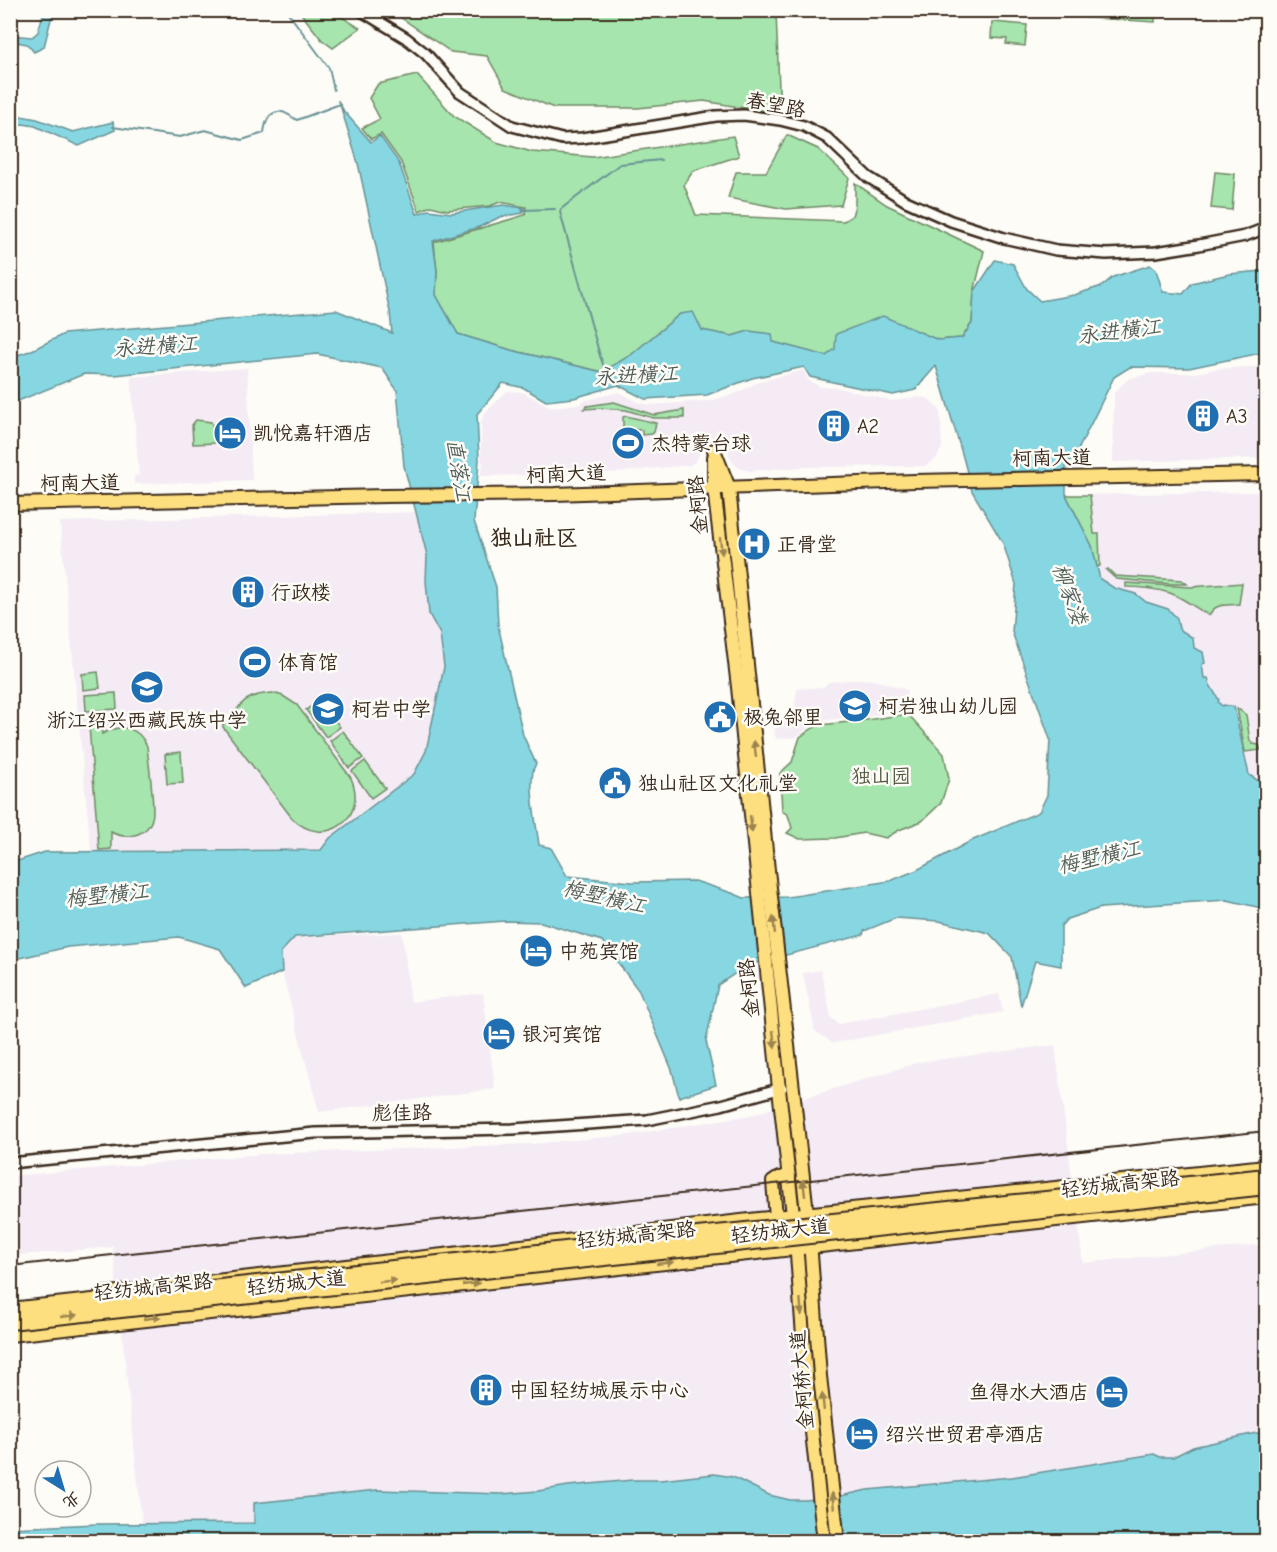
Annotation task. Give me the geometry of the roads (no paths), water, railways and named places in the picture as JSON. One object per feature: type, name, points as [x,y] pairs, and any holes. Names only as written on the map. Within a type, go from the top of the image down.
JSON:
[{"type":"highway","name":"轻纺城高架路","points":[[10,1310],[611,1244],[1266,1176]]},
{"type":"highway","name":"轻纺城高架路","points":[[10,1322],[1266,1187]]},
{"type":"main road","name":"金柯路","points":[[762,870],[714,488],[714,450],[729,488],[762,870],[774,981],[792,1085],[807,1214]]},
{"type":"main road","name":"柯南大道","points":[[10,504],[490,495],[915,481],[1266,474]]},
{"type":"main road","name":"金柯路","points":[[774,981],[778,1089],[794,1215]]},
{"type":"main road","name":"轻纺城大道","points":[[10,1303],[63,1299],[794,1215],[1266,1166]]},
{"type":"main road","points":[[776,1217],[773,1182],[779,1178],[789,1177]]},
{"type":"main road","name":"轻纺城大道","points":[[10,1335],[1266,1197]]},
{"type":"main road","name":"金柯桥大道","points":[[807,1214],[820,1376],[838,1542]]},
{"type":"main road","name":"金柯桥大道","points":[[794,1215],[806,1377],[824,1542]]},
{"type":"street","name":"春望路","points":[[360,10],[406,38],[426,54],[460,93],[512,126],[562,139],[582,138],[716,116],[744,115],[780,120],[804,126],[827,138],[868,177],[906,201],[972,228],[1056,250],[1106,254],[1156,252],[1245,236],[1266,228]]},
{"type":"street","name":"彪佳路","points":[[10,1163],[315,1133],[513,1129],[647,1120],[721,1105],[792,1085]]},
{"type":"water","points":[[44,11],[51,11],[52,15],[44,47],[34,52],[27,44],[16,42],[11,46],[11,35],[32,37],[38,32]]},
{"type":"water","points":[[341,108],[371,142],[380,136],[399,163],[417,214],[429,210],[451,213],[503,205],[524,208],[523,213],[500,217],[479,227],[433,241],[437,271],[436,295],[458,334],[511,350],[602,372],[631,355],[680,314],[693,312],[702,330],[732,336],[749,331],[772,334],[773,342],[826,356],[835,349],[836,334],[883,316],[938,340],[962,338],[972,323],[974,292],[995,260],[1013,264],[1027,289],[1040,301],[1074,295],[1102,286],[1113,277],[1150,265],[1156,270],[1163,292],[1183,294],[1192,283],[1229,274],[1263,271],[1266,267],[1266,352],[1189,368],[1130,367],[1114,377],[1073,460],[1066,461],[1066,495],[1092,546],[1100,579],[1114,588],[1136,594],[1146,602],[1168,609],[1177,618],[1179,629],[1193,638],[1194,648],[1203,652],[1204,678],[1208,678],[1218,702],[1222,706],[1234,707],[1249,775],[1266,784],[1266,909],[1227,900],[1101,908],[1067,919],[1061,926],[1061,966],[1035,961],[1021,1006],[1012,957],[989,933],[939,921],[896,918],[864,931],[863,935],[748,965],[718,985],[706,1041],[716,1085],[679,1097],[672,1070],[639,991],[602,941],[541,922],[505,921],[295,937],[281,952],[282,972],[246,988],[220,949],[179,937],[68,947],[11,960],[11,863],[45,852],[321,850],[330,838],[414,774],[426,751],[444,667],[440,634],[429,614],[426,581],[427,555],[404,466],[397,390],[382,368],[317,354],[115,375],[84,374],[11,404],[11,357],[30,351],[64,334],[336,310],[392,333],[390,312],[358,163]],"holes":[[[936,366],[972,491],[1003,543],[1016,584],[1012,632],[1050,739],[1047,795],[1039,812],[971,841],[917,870],[890,881],[788,897],[744,898],[695,881],[632,882],[567,876],[551,848],[539,845],[532,791],[533,770],[536,764],[523,735],[498,625],[496,587],[474,521],[479,460],[477,414],[503,383],[524,388],[546,401],[574,398],[618,385],[645,399],[707,395],[752,378],[804,367],[810,377],[893,395],[915,390]]]},
{"type":"water","points":[[10,114],[37,119],[73,132],[113,122],[115,130],[79,146],[35,126],[23,124],[11,127]]},
{"type":"water","points":[[1256,1433],[1266,1433],[1266,1541],[11,1542],[10,1528],[97,1524],[254,1523],[254,1503],[377,1490],[502,1494],[714,1474],[733,1477],[769,1495],[790,1500],[806,1500],[867,1490],[1012,1477],[1154,1454],[1160,1457],[1173,1457],[1193,1447]]},
{"type":"waterway","name":"直落江","points":[[286,10],[329,68],[334,90]]},
{"type":"waterway","name":"直落江","points":[[338,101],[343,110]]},
{"type":"waterway","points":[[113,127],[180,137],[205,130],[242,140],[264,133],[267,121],[274,113],[284,113],[297,120],[340,104]]},
{"type":"waterway","name":"永进横江","points":[[606,372],[560,212],[620,164],[661,160]]},
{"type":"waterway","points":[[522,210],[555,209]]},
{"type":"railway","points":[[10,1266],[1266,1131]]},
{"type":"place","name":"A3","points":[[1203,416]]},
{"type":"place","name":"A2","points":[[834,426]]},
{"type":"place","name":"凯悦嘉轩酒店","points":[[230,433]]},
{"type":"place","name":"杰特蒙台球","points":[[628,443]]},
{"type":"place","name":"正骨堂","points":[[754,544]]},
{"type":"place","name":"行政楼","points":[[248,592]]},
{"type":"place","name":"体育馆","points":[[255,662]]},
{"type":"place","name":"浙江绍兴西藏民族中学","points":[[147,687]]},
{"type":"place","name":"柯岩独山幼儿园","points":[[855,706]]},
{"type":"place","name":"柯岩中学","points":[[328,709]]},
{"type":"place","name":"极兔邻里","points":[[720,717]]},
{"type":"place","name":"独山社区文化礼堂","points":[[615,783]]},
{"type":"place","name":"中苑宾馆","points":[[536,951]]},
{"type":"place","name":"银河宾馆","points":[[499,1034]]},
{"type":"place","name":"中国轻纺城展示中心","points":[[486,1390]]},
{"type":"place","name":"鱼得水大酒店","points":[[1112,1392]]},
{"type":"place","name":"绍兴世贸君亭酒店","points":[[862,1434]]},
{"type":"district","name":"独山社区","points":[[534,538]]},
{"type":"water label","name":"柳家溇","points":[[1070,594]]},
{"type":"water label","name":"梅墅横江","points":[[1099,857]]},
{"type":"water label","name":"梅墅横江","points":[[107,895]]},
{"type":"water label","name":"梅墅横江","points":[[604,897]]},
{"type":"park label","name":"独山园","points":[[881,776]]}]
